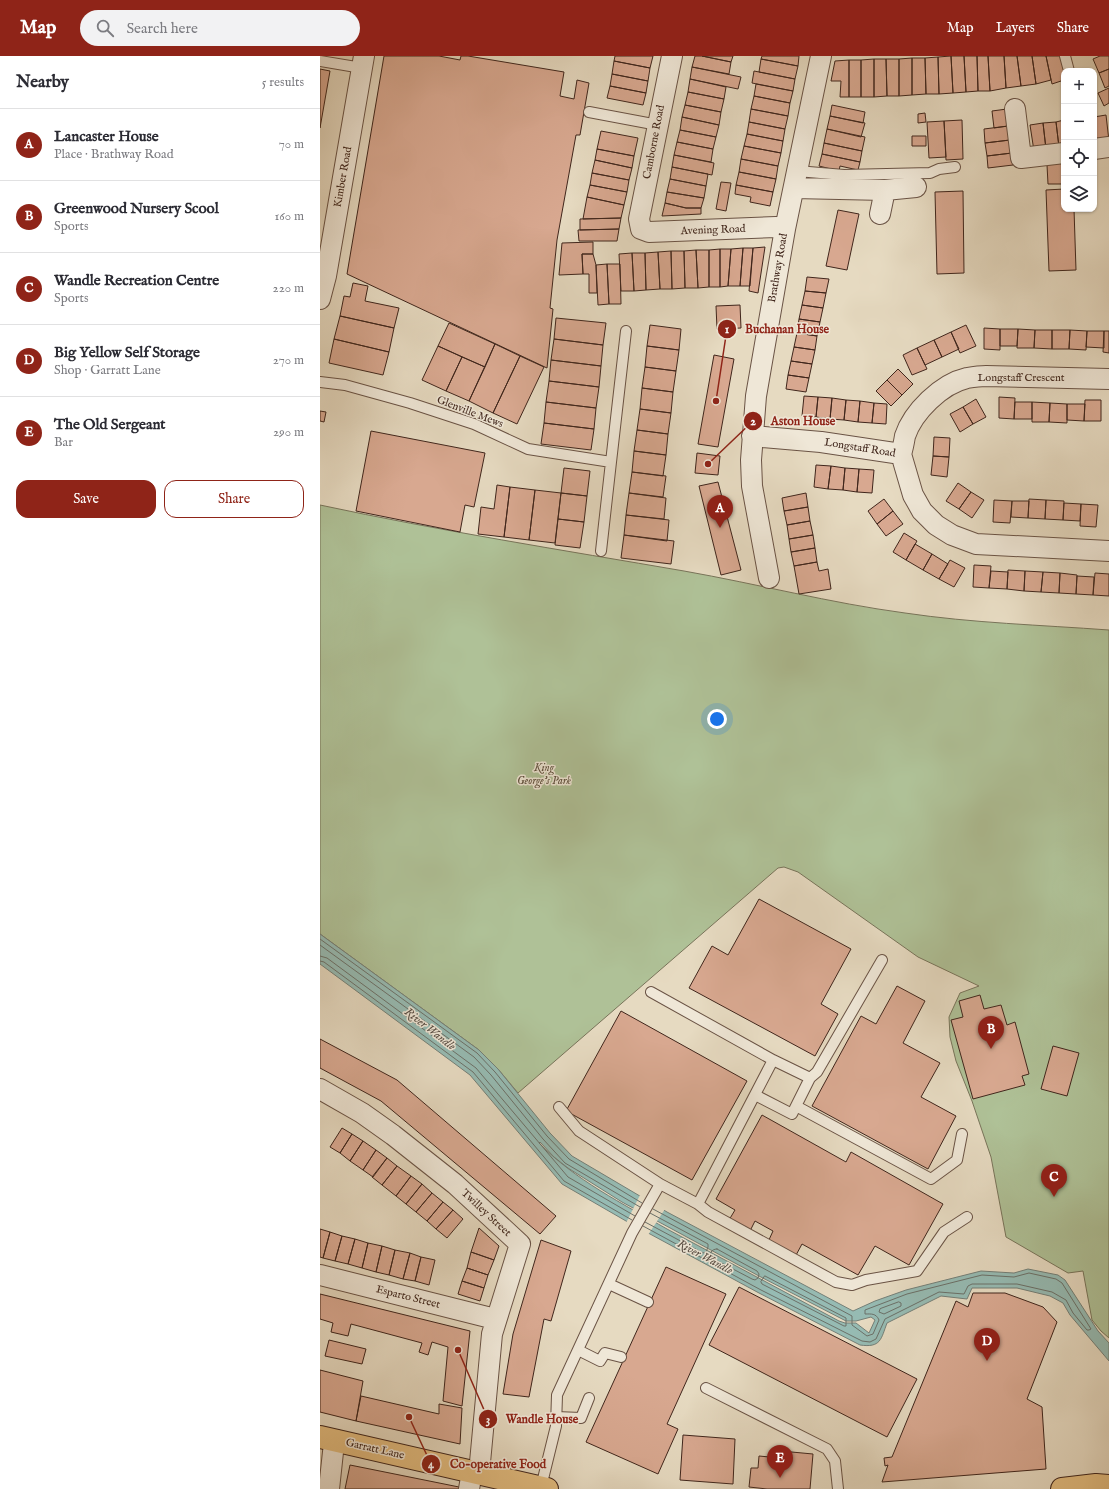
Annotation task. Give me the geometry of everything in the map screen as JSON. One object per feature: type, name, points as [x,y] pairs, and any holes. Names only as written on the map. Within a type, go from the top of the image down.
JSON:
[{"type":"main road","name":"Garratt Lane","points":[[328,1439],[474,1478],[544,1488]]},
{"type":"main road","points":[[1064,1489],[1096,1485],[1109,1486]]},
{"type":"street","name":"Camborne Road","points":[[641,229],[639,219],[672,56]]},
{"type":"street","name":"Brathway Road","points":[[768,578],[752,486],[752,436],[756,396],[785,229],[821,56]]},
{"type":"street","name":"Kimber Road","points":[[320,298],[363,62]]},
{"type":"street","points":[[1015,108],[1021,158],[1061,153]]},
{"type":"street","points":[[1097,149],[1109,147]]},
{"type":"street","points":[[795,180],[885,190],[916,187]]},
{"type":"street","points":[[880,214],[885,190]]},
{"type":"street","name":"Avening Road","points":[[641,229],[649,232],[776,227],[785,229]]},
{"type":"street","name":"Longstaff Crescent","points":[[901,454],[906,436],[914,418],[923,407],[950,384],[966,378],[986,376],[1109,379]]},
{"type":"street","name":"Longstaff Road","points":[[752,436],[821,442],[901,454],[913,495],[922,511],[936,525],[952,535],[976,544],[1109,551]]},
{"type":"street","name":"Twilley Street","points":[[320,1089],[333,1095],[362,1113],[393,1135],[455,1184],[520,1244],[492,1334],[474,1478]]},
{"type":"street","name":"Esparto Street","points":[[320,1275],[496,1319]]},
{"type":"street","points":[[328,1439],[333,1452],[329,1489]]},
{"type":"lane","points":[[1065,56],[1068,68]]},
{"type":"lane","points":[[320,61],[363,62]]},
{"type":"lane","points":[[589,112],[658,125]]},
{"type":"lane","points":[[795,180],[844,175],[930,173],[939,169],[955,168]]},
{"type":"lane","points":[[601,552],[626,331]]},
{"type":"lane","name":"Glenville Mews","points":[[320,382],[345,385],[410,403],[474,424],[528,449],[611,462]]},
{"type":"lane","points":[[755,1095],[792,1114],[810,1078],[817,1072],[882,960]]},
{"type":"lane","points":[[651,992],[773,1060],[810,1078]]},
{"type":"lane","points":[[698,1204],[773,1060]]},
{"type":"lane","points":[[796,1106],[931,1179],[957,1160],[962,1134]]},
{"type":"lane","points":[[559,1107],[579,1131],[660,1184],[836,1282],[852,1285],[866,1280],[917,1271],[944,1232],[967,1217]]},
{"type":"lane","points":[[544,1488],[556,1426],[557,1395],[632,1233],[660,1184]]},
{"type":"lane","points":[[609,1284],[648,1302]]},
{"type":"lane","points":[[578,1350],[600,1361],[605,1353],[621,1357]]},
{"type":"lane","points":[[706,1388],[827,1449],[835,1460],[838,1489]]},
{"type":"lane","points":[[556,1417],[581,1418],[590,1398]]},
{"type":"green space","name":"King George's Park","points":[[320,505],[456,532],[712,576],[877,609],[956,619],[1109,630],[1109,1338],[1092,1320],[1083,1271],[1068,1273],[1006,1237],[991,1157],[972,1101],[956,1061],[950,1037],[949,1017],[960,993],[979,986],[918,957],[798,872],[784,867],[778,868],[518,1093],[498,1069],[479,1050],[320,934]]},
{"type":"water","name":"River Wandle","points":[[320,934],[479,1050],[498,1069],[550,1133],[572,1156],[667,1212],[853,1311],[906,1290],[981,1271],[1014,1273],[1028,1269],[1058,1275],[1065,1280],[1098,1331],[1109,1343],[1109,1361],[1070,1315],[1063,1303],[1050,1296],[1017,1288],[972,1288],[967,1299],[941,1296],[887,1323],[881,1338],[876,1344],[867,1346],[860,1345],[759,1293],[626,1221],[562,1184],[470,1075],[320,964]],"holes":[[[540,1142],[553,1156],[539,1143]],[[556,1158],[568,1168],[622,1202],[846,1321],[856,1321],[871,1317],[875,1320],[869,1333],[856,1323],[845,1323],[839,1321],[667,1229],[617,1201],[568,1169]]]},
{"type":"pier","points":[[640,1195],[665,1209],[648,1235],[626,1223]]},
{"type":"building","points":[[384,56],[439,56],[460,60],[461,56],[468,56],[564,72],[560,96],[574,99],[577,80],[589,83],[580,135],[576,135],[557,240],[550,308],[553,309],[547,368],[347,274]]},
{"type":"building","points":[[615,56],[653,56],[650,68],[614,61]]},
{"type":"building","points":[[695,56],[731,62],[729,74],[692,67]]},
{"type":"building","points":[[702,56],[733,56],[731,62]]},
{"type":"building","points":[[762,56],[799,56],[798,66],[761,59]]},
{"type":"building","points":[[951,56],[964,56],[966,92],[953,93]]},
{"type":"building","points":[[951,56],[953,93],[939,94],[938,57]]},
{"type":"building","points":[[964,56],[977,56],[978,91],[966,92]]},
{"type":"building","points":[[977,56],[988,56],[990,91],[978,91]]},
{"type":"building","points":[[988,56],[1004,56],[1006,88],[990,91]]},
{"type":"building","points":[[1004,56],[1017,56],[1021,86],[1006,88]]},
{"type":"building","points":[[1017,56],[1032,56],[1036,84],[1021,86]]},
{"type":"building","points":[[1032,56],[1046,56],[1051,80],[1036,84]]},
{"type":"building","points":[[1046,56],[1060,56],[1063,68],[1061,68],[1061,81],[1052,84]]},
{"type":"building","points":[[1100,56],[1109,56],[1109,69],[1099,73],[1093,59]]},
{"type":"building","points":[[938,57],[939,94],[926,94],[925,58]]},
{"type":"building","points":[[912,58],[925,58],[926,94],[912,95]]},
{"type":"building","points":[[912,58],[912,95],[899,96],[899,59]]},
{"type":"building","points":[[761,59],[798,66],[795,79],[759,72]]},
{"type":"building","points":[[874,59],[886,59],[887,96],[874,97]]},
{"type":"building","points":[[874,59],[874,97],[861,97],[861,60]]},
{"type":"building","points":[[886,59],[899,59],[899,96],[887,96]]},
{"type":"building","points":[[849,60],[861,60],[861,97],[849,97]]},
{"type":"building","points":[[849,60],[849,97],[840,97],[841,81],[831,81],[835,61]]},
{"type":"building","points":[[614,61],[650,68],[648,81],[612,74]]},
{"type":"building","points":[[692,67],[741,77],[738,89],[690,79]]},
{"type":"building","points":[[320,69],[330,71],[320,128]]},
{"type":"building","points":[[1109,69],[1109,86],[1105,88],[1099,73]]},
{"type":"building","points":[[754,71],[795,79],[793,91],[752,83]]},
{"type":"building","points":[[612,74],[648,81],[646,93],[610,86]]},
{"type":"building","points":[[690,79],[726,87],[724,99],[688,92]]},
{"type":"building","points":[[756,84],[793,91],[790,103],[754,96]]},
{"type":"building","points":[[610,86],[646,93],[643,105],[607,98]]},
{"type":"building","points":[[1109,88],[1109,103],[1104,106],[1098,93]]},
{"type":"building","points":[[688,92],[724,99],[721,112],[685,105]]},
{"type":"building","points":[[754,96],[790,103],[788,116],[751,109]]},
{"type":"building","points":[[685,105],[721,112],[719,125],[682,117]]},
{"type":"building","points":[[832,105],[865,112],[863,123],[830,116]]},
{"type":"building","points":[[751,109],[788,116],[785,129],[749,122]]},
{"type":"building","points":[[1007,109],[1008,126],[994,128],[992,111]]},
{"type":"building","points":[[925,113],[926,122],[918,123],[918,114]]},
{"type":"building","points":[[1106,115],[1109,141],[1097,142],[1097,116]]},
{"type":"building","points":[[830,116],[865,123],[861,137],[827,129]]},
{"type":"building","points":[[682,117],[719,125],[716,137],[680,130]]},
{"type":"building","points":[[962,120],[963,159],[946,160],[944,121]]},
{"type":"building","points":[[944,121],[946,157],[929,158],[927,122]]},
{"type":"building","points":[[1061,121],[1061,147],[1059,147],[1056,122]]},
{"type":"building","points":[[749,122],[785,129],[783,141],[747,134]]},
{"type":"building","points":[[1056,122],[1059,147],[1046,149],[1043,123]]},
{"type":"building","points":[[1043,123],[1046,149],[1034,151],[1030,125]]},
{"type":"building","points":[[1008,126],[1010,140],[985,143],[984,129]]},
{"type":"building","points":[[827,129],[865,137],[862,151],[824,143]]},
{"type":"building","points":[[680,130],[716,137],[713,149],[677,142]]},
{"type":"building","points":[[601,131],[638,138],[634,156],[597,149]]},
{"type":"building","points":[[747,134],[783,141],[781,153],[744,146]]},
{"type":"building","points":[[912,136],[926,136],[926,146],[912,146]]},
{"type":"building","points":[[1010,140],[1012,153],[987,156],[985,143]]},
{"type":"building","points":[[677,142],[713,149],[711,162],[674,155]]},
{"type":"building","points":[[824,143],[862,151],[860,162],[822,154]]},
{"type":"building","points":[[744,146],[781,153],[778,166],[741,159]]},
{"type":"building","points":[[597,149],[634,156],[632,168],[595,160]]},
{"type":"building","points":[[1012,153],[1013,165],[988,168],[987,156]]},
{"type":"building","points":[[822,154],[860,162],[858,170],[840,166],[839,171],[819,166]]},
{"type":"building","points":[[674,155],[714,163],[712,175],[672,167]]},
{"type":"building","points":[[741,159],[778,166],[776,179],[739,172]]},
{"type":"building","points":[[595,160],[632,168],[629,180],[592,173]]},
{"type":"building","points":[[1061,163],[1061,184],[1048,184],[1047,165]]},
{"type":"building","points":[[672,167],[708,174],[706,186],[670,179]]},
{"type":"building","points":[[739,172],[776,179],[773,192],[736,185]]},
{"type":"building","points":[[592,173],[629,180],[627,192],[590,185]]},
{"type":"building","points":[[670,179],[706,186],[704,198],[667,192]]},
{"type":"building","points":[[721,182],[731,183],[726,211],[716,209]]},
{"type":"building","points":[[590,185],[627,192],[624,205],[587,197]]},
{"type":"building","points":[[736,185],[773,192],[770,206],[750,202],[751,197],[735,194]]},
{"type":"building","points":[[1061,189],[1061,212],[1074,212],[1076,270],[1049,271],[1046,190]]},
{"type":"building","points":[[963,191],[964,273],[937,274],[935,192]]},
{"type":"building","points":[[667,192],[704,198],[701,208],[686,208],[665,203]]},
{"type":"building","points":[[587,197],[624,205],[621,218],[583,219]]},
{"type":"building","points":[[665,203],[686,208],[701,208],[701,214],[662,216]]},
{"type":"building","points":[[838,210],[859,214],[847,270],[826,266]]},
{"type":"building","points":[[621,218],[619,229],[580,230],[580,219]]},
{"type":"building","points":[[619,229],[617,241],[579,241],[578,230]]},
{"type":"building","points":[[593,242],[593,254],[582,254],[583,274],[559,275],[562,243]]},
{"type":"building","points":[[765,247],[758,293],[749,291],[753,248]]},
{"type":"building","points":[[743,248],[753,248],[750,286],[740,286]]},
{"type":"building","points":[[743,248],[740,286],[728,286],[731,249]]},
{"type":"building","points":[[720,249],[731,249],[728,286],[720,287]]},
{"type":"building","points":[[720,249],[720,287],[709,287],[709,250]]},
{"type":"building","points":[[696,250],[709,250],[709,287],[698,288]]},
{"type":"building","points":[[696,250],[698,288],[685,288],[684,251]]},
{"type":"building","points":[[671,251],[684,251],[685,288],[672,289]]},
{"type":"building","points":[[671,251],[672,289],[660,289],[658,252]]},
{"type":"building","points":[[658,252],[660,289],[646,290],[645,253]]},
{"type":"building","points":[[632,253],[645,253],[646,290],[634,291]]},
{"type":"building","points":[[632,253],[634,291],[621,291],[619,254]]},
{"type":"building","points":[[582,254],[593,254],[596,265],[597,293],[589,293],[589,274],[583,274]]},
{"type":"building","points":[[607,264],[609,304],[598,305],[596,265]]},
{"type":"building","points":[[607,264],[620,264],[621,304],[609,304]]},
{"type":"building","points":[[807,277],[829,279],[826,293],[805,291]]},
{"type":"building","points":[[353,283],[368,286],[365,301],[399,308],[394,328],[340,316],[344,296],[350,297]]},
{"type":"building","points":[[805,291],[826,293],[823,308],[802,305]]},
{"type":"building","points":[[740,305],[741,328],[717,329],[716,306]]},
{"type":"building","points":[[802,305],[823,308],[820,322],[799,319]]},
{"type":"building","points":[[340,316],[394,328],[389,352],[334,339]]},
{"type":"building","points":[[556,318],[606,323],[603,345],[554,339]]},
{"type":"building","points":[[799,319],[820,322],[817,336],[797,333]]},
{"type":"building","points":[[449,323],[495,344],[485,367],[438,346]]},
{"type":"building","points":[[650,325],[681,329],[679,350],[647,346]]},
{"type":"building","points":[[966,325],[976,346],[960,353],[951,332]]},
{"type":"building","points":[[984,328],[1000,329],[1000,350],[984,349]]},
{"type":"building","points":[[1000,329],[1018,329],[1017,346],[1000,346]]},
{"type":"building","points":[[1018,329],[1035,330],[1034,348],[1017,348]]},
{"type":"building","points":[[1035,330],[1052,330],[1052,349],[1034,348]]},
{"type":"building","points":[[1052,330],[1070,330],[1069,349],[1052,349]]},
{"type":"building","points":[[1070,330],[1087,331],[1086,350],[1069,349]]},
{"type":"building","points":[[1087,331],[1104,331],[1104,348],[1086,347]]},
{"type":"building","points":[[1104,331],[1109,331],[1109,353],[1103,352]]},
{"type":"building","points":[[951,332],[959,349],[942,357],[934,340]]},
{"type":"building","points":[[797,333],[817,336],[815,350],[794,347]]},
{"type":"building","points":[[334,339],[389,352],[383,375],[329,363]]},
{"type":"building","points":[[554,339],[603,345],[601,366],[551,360]]},
{"type":"building","points":[[934,340],[942,357],[925,365],[917,348]]},
{"type":"building","points":[[495,344],[520,356],[493,413],[469,401]]},
{"type":"building","points":[[438,346],[462,357],[446,391],[422,380]]},
{"type":"building","points":[[647,346],[679,350],[676,371],[645,367]]},
{"type":"building","points":[[794,347],[815,350],[812,364],[791,361]]},
{"type":"building","points":[[917,348],[927,369],[912,375],[903,355]]},
{"type":"building","points":[[714,355],[734,359],[718,447],[698,444]]},
{"type":"building","points":[[520,356],[544,367],[517,424],[493,413]]},
{"type":"building","points":[[462,357],[485,367],[469,401],[446,391]]},
{"type":"building","points":[[551,360],[601,366],[599,387],[549,381]]},
{"type":"building","points":[[791,361],[812,364],[809,378],[788,375]]},
{"type":"building","points":[[645,367],[676,371],[673,392],[642,388]]},
{"type":"building","points":[[898,369],[913,384],[902,395],[887,380]]},
{"type":"building","points":[[788,375],[809,378],[806,392],[786,389]]},
{"type":"building","points":[[887,380],[902,395],[891,406],[876,391]]},
{"type":"building","points":[[549,381],[599,387],[596,408],[546,402]]},
{"type":"building","points":[[642,388],[673,392],[671,413],[640,409]]},
{"type":"building","points":[[804,396],[818,397],[816,417],[802,416]]},
{"type":"building","points":[[818,397],[832,398],[830,419],[816,417]]},
{"type":"building","points":[[999,397],[1015,398],[1014,419],[999,418]]},
{"type":"building","points":[[832,398],[846,400],[844,420],[830,419]]},
{"type":"building","points":[[976,399],[986,417],[973,424],[963,407]]},
{"type":"building","points":[[846,400],[860,401],[858,422],[844,420]]},
{"type":"building","points":[[1085,400],[1101,400],[1101,421],[1084,421]]},
{"type":"building","points":[[860,401],[874,403],[872,423],[858,422]]},
{"type":"building","points":[[546,402],[596,408],[594,429],[544,423]]},
{"type":"building","points":[[1015,402],[1032,402],[1032,419],[1014,419]]},
{"type":"building","points":[[1032,402],[1050,403],[1049,422],[1032,422]]},
{"type":"building","points":[[874,403],[887,404],[886,424],[872,423]]},
{"type":"building","points":[[1050,403],[1067,404],[1067,423],[1049,422]]},
{"type":"building","points":[[1067,404],[1085,404],[1084,421],[1067,420]]},
{"type":"building","points":[[963,407],[973,424],[960,432],[950,414]]},
{"type":"building","points":[[640,409],[671,413],[668,434],[637,430]]},
{"type":"building","points":[[320,411],[326,412],[324,422],[320,421]]},
{"type":"building","points":[[544,423],[594,429],[591,450],[541,444]]},
{"type":"building","points":[[637,430],[668,434],[666,455],[634,451]]},
{"type":"building","points":[[371,431],[485,453],[474,507],[465,505],[460,532],[356,511]]},
{"type":"building","points":[[934,437],[950,438],[949,457],[933,456]]},
{"type":"building","points":[[634,451],[666,455],[663,476],[632,472]]},
{"type":"building","points":[[697,453],[720,456],[718,475],[695,473]]},
{"type":"building","points":[[933,456],[949,457],[947,477],[931,475]]},
{"type":"building","points":[[816,465],[831,466],[828,489],[814,487]]},
{"type":"building","points":[[831,466],[845,468],[843,490],[828,489]]},
{"type":"building","points":[[564,468],[590,471],[587,496],[561,493]]},
{"type":"building","points":[[845,468],[859,469],[857,492],[843,490]]},
{"type":"building","points":[[859,469],[874,470],[872,493],[857,492]]},
{"type":"building","points":[[632,472],[666,476],[663,497],[629,493]]},
{"type":"building","points":[[718,482],[741,570],[721,575],[699,486]]},
{"type":"building","points":[[958,483],[971,492],[959,509],[946,501]]},
{"type":"building","points":[[497,485],[510,487],[504,537],[478,534],[481,507],[494,509]]},
{"type":"building","points":[[510,487],[535,490],[529,540],[504,537]]},
{"type":"building","points":[[535,490],[561,493],[555,543],[529,540]]},
{"type":"building","points":[[971,492],[984,500],[972,518],[959,509]]},
{"type":"building","points":[[561,493],[587,496],[584,522],[558,519]]},
{"type":"building","points":[[629,493],[666,498],[664,519],[626,515]]},
{"type":"building","points":[[806,493],[808,507],[784,511],[782,498]]},
{"type":"building","points":[[884,499],[893,511],[877,524],[868,511]]},
{"type":"building","points":[[1029,499],[1046,500],[1045,519],[1028,518]]},
{"type":"building","points":[[994,500],[1012,501],[1010,523],[993,522]]},
{"type":"building","points":[[1046,500],[1064,501],[1063,520],[1045,519]]},
{"type":"building","points":[[1012,501],[1029,501],[1028,518],[1011,517]]},
{"type":"building","points":[[1064,503],[1081,504],[1080,521],[1063,520]]},
{"type":"building","points":[[1081,504],[1098,505],[1096,527],[1080,526]]},
{"type":"building","points":[[808,507],[810,521],[787,525],[784,511]]},
{"type":"building","points":[[893,511],[903,524],[886,536],[877,524]]},
{"type":"building","points":[[626,515],[669,520],[667,541],[624,535]]},
{"type":"building","points":[[558,519],[584,522],[580,548],[555,545]]},
{"type":"building","points":[[810,521],[813,535],[789,539],[787,525]]},
{"type":"building","points":[[904,533],[917,541],[906,560],[893,552]]},
{"type":"building","points":[[624,535],[674,541],[671,564],[621,558]]},
{"type":"building","points":[[813,535],[815,548],[791,552],[789,539]]},
{"type":"building","points":[[915,544],[932,554],[923,570],[906,560]]},
{"type":"building","points":[[815,548],[817,562],[794,566],[791,552]]},
{"type":"building","points":[[932,554],[948,564],[939,579],[923,570]]},
{"type":"building","points":[[950,560],[965,568],[954,587],[939,579]]},
{"type":"building","points":[[817,562],[819,571],[828,569],[831,589],[799,594],[794,566]]},
{"type":"building","points":[[974,565],[991,566],[989,588],[973,587]]},
{"type":"building","points":[[1008,570],[1025,571],[1024,591],[1007,589]]},
{"type":"building","points":[[991,571],[1008,572],[1007,589],[989,588]]},
{"type":"building","points":[[1025,571],[1043,572],[1041,592],[1024,591]]},
{"type":"building","points":[[1043,572],[1060,573],[1059,593],[1041,592]]},
{"type":"building","points":[[1060,573],[1077,575],[1076,594],[1059,593]]},
{"type":"building","points":[[1095,573],[1109,574],[1109,596],[1093,595]]},
{"type":"building","points":[[1077,576],[1094,577],[1093,595],[1076,594]]},
{"type":"building","points":[[759,899],[851,949],[821,1004],[838,1014],[815,1056],[689,988],[712,946],[728,955]]},
{"type":"building","points":[[897,986],[925,1001],[903,1043],[940,1063],[921,1097],[956,1116],[928,1169],[812,1106],[861,1016],[876,1024]]},
{"type":"building","points":[[980,995],[984,1009],[1001,1005],[1007,1025],[1015,1022],[1029,1074],[1022,1076],[1025,1085],[973,1099],[951,1020],[963,1017],[959,1001]]},
{"type":"building","points":[[621,1011],[747,1081],[692,1180],[566,1111]]},
{"type":"building","points":[[320,1039],[397,1080],[556,1216],[540,1234],[381,1101],[320,1068]]},
{"type":"building","points":[[1053,1046],[1079,1053],[1067,1096],[1041,1089]]},
{"type":"building","points":[[762,1115],[846,1162],[851,1152],[943,1204],[909,1265],[875,1246],[858,1275],[802,1244],[795,1257],[768,1242],[773,1231],[755,1221],[750,1231],[729,1220],[735,1210],[716,1199]]},
{"type":"building","points":[[342,1128],[352,1134],[340,1153],[330,1147]]},
{"type":"building","points":[[352,1134],[363,1141],[350,1161],[340,1153]]},
{"type":"building","points":[[363,1141],[376,1150],[363,1170],[350,1161]]},
{"type":"building","points":[[376,1150],[387,1158],[373,1177],[363,1170]]},
{"type":"building","points":[[387,1158],[397,1166],[382,1185],[372,1177]]},
{"type":"building","points":[[397,1166],[411,1176],[396,1196],[382,1185]]},
{"type":"building","points":[[411,1176],[422,1184],[406,1204],[396,1196]]},
{"type":"building","points":[[422,1184],[432,1193],[416,1212],[406,1204]]},
{"type":"building","points":[[432,1193],[443,1202],[427,1221],[416,1212]]},
{"type":"building","points":[[443,1202],[453,1210],[436,1229],[427,1221]]},
{"type":"building","points":[[453,1210],[463,1219],[447,1238],[436,1229]]},
{"type":"building","points":[[479,1228],[499,1246],[494,1260],[471,1252]]},
{"type":"building","points":[[320,1229],[330,1232],[323,1258],[320,1257]]},
{"type":"building","points":[[330,1232],[342,1236],[335,1261],[323,1258]]},
{"type":"building","points":[[342,1236],[355,1239],[348,1264],[335,1261]]},
{"type":"building","points":[[355,1239],[368,1243],[362,1268],[348,1264]]},
{"type":"building","points":[[541,1240],[571,1251],[551,1321],[544,1319],[529,1397],[503,1394],[513,1334]]},
{"type":"building","points":[[368,1243],[382,1246],[376,1272],[362,1268]]},
{"type":"building","points":[[382,1246],[395,1250],[389,1275],[376,1272]]},
{"type":"building","points":[[395,1250],[410,1253],[403,1279],[389,1275]]},
{"type":"building","points":[[471,1252],[494,1260],[488,1275],[467,1268]]},
{"type":"building","points":[[410,1253],[421,1257],[415,1281],[403,1279]]},
{"type":"building","points":[[421,1257],[435,1260],[429,1285],[415,1281]]},
{"type":"building","points":[[666,1267],[726,1294],[667,1424],[678,1429],[658,1474],[586,1442]]},
{"type":"building","points":[[467,1268],[488,1275],[484,1288],[462,1281]]},
{"type":"building","points":[[462,1281],[484,1288],[480,1301],[458,1294]]},
{"type":"building","points":[[739,1287],[917,1379],[887,1437],[709,1345]]},
{"type":"building","points":[[973,1293],[1005,1293],[1043,1307],[1057,1322],[1027,1399],[1042,1407],[1046,1469],[882,1482],[888,1465],[885,1466],[884,1458],[892,1457],[956,1301],[968,1307]]},
{"type":"building","points":[[320,1294],[470,1331],[462,1406],[443,1401],[448,1347],[432,1342],[428,1355],[419,1352],[422,1343],[351,1324],[348,1336],[331,1332],[333,1323],[320,1319]]},
{"type":"building","points":[[329,1340],[366,1349],[362,1364],[325,1356]]},
{"type":"building","points":[[320,1370],[363,1381],[356,1421],[320,1412]]},
{"type":"building","points":[[361,1396],[439,1414],[439,1404],[462,1408],[460,1444],[356,1421]]},
{"type":"building","points":[[683,1435],[735,1439],[733,1484],[680,1480]]},
{"type":"building","points":[[781,1451],[813,1454],[810,1489],[767,1489],[749,1487],[751,1468],[758,1468],[759,1456],[780,1458]]},
{"type":"building","points":[[350,1465],[459,1487],[459,1489],[345,1489]]},
{"type":"place","name":"Buchanan House","points":[[716,401]]},
{"type":"place","name":"Aston House","points":[[708,464]]},
{"type":"place","name":"Lancaster House","points":[[720,528]]},
{"type":"place","name":"Greenwood Nursery Scool","points":[[991,1049]]},
{"type":"place","name":"Wandle Recreation Centre","points":[[1054,1197]]},
{"type":"place","name":"Wandle House","points":[[458,1350]]},
{"type":"place","name":"Big Yellow Self Storage","points":[[987,1361]]},
{"type":"place","name":"Co-operative Food","points":[[409,1417]]},
{"type":"place","name":"The Old Sergeant","points":[[780,1478]]}]
